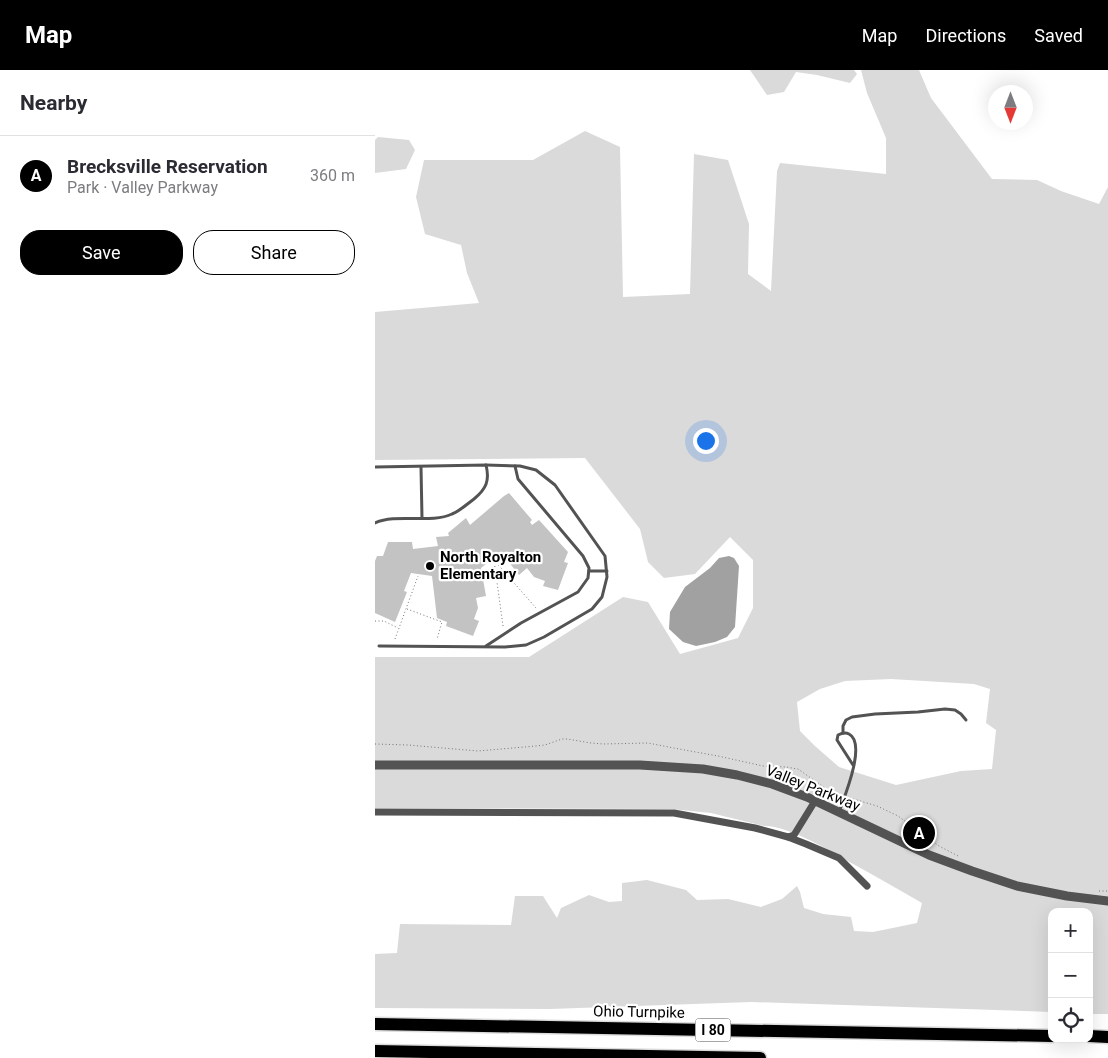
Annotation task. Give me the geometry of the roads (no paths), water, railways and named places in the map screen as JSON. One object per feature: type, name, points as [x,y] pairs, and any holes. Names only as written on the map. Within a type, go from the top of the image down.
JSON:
[{"type":"highway","name":"Ohio Turnpike","points":[[375,1024],[1048,1036]]},
{"type":"highway","points":[[1093,1036],[1108,1037]]},
{"type":"highway","name":"I 80","points":[[375,1051],[759,1058]]},
{"type":"street","name":"Valley Parkway","points":[[375,765],[639,765],[703,769],[737,775],[772,784],[815,801],[929,855],[972,871],[1017,886],[1067,896],[1108,901]]},
{"type":"street","points":[[788,837],[795,835],[815,801]]},
{"type":"street","points":[[375,812],[674,813],[755,828],[788,837],[839,858],[867,886]]},
{"type":"lane","points":[[375,523],[395,519],[434,518],[451,515],[485,489],[488,481],[486,465]]},
{"type":"lane","points":[[375,467],[486,465],[515,466],[535,470],[555,486],[605,556],[607,570],[602,597],[592,609],[544,637],[526,645],[505,647],[379,646]]},
{"type":"lane","points":[[421,466],[422,518]]},
{"type":"lane","points":[[485,647],[578,592],[588,578],[589,568],[583,556],[518,479],[515,466]]},
{"type":"lane","points":[[589,571],[607,570]]},
{"type":"lane","points":[[843,733],[843,726],[846,720],[852,717],[875,714],[945,709],[955,710],[966,720]]},
{"type":"lane","points":[[839,812],[851,778],[853,765],[856,744],[855,738],[843,733],[839,735],[837,740],[853,765]]},
{"type":"place","name":"North Royalton Elementary","points":[[430,566]]},
{"type":"place","name":"Brecksville Reservation","points":[[919,833]]}]
